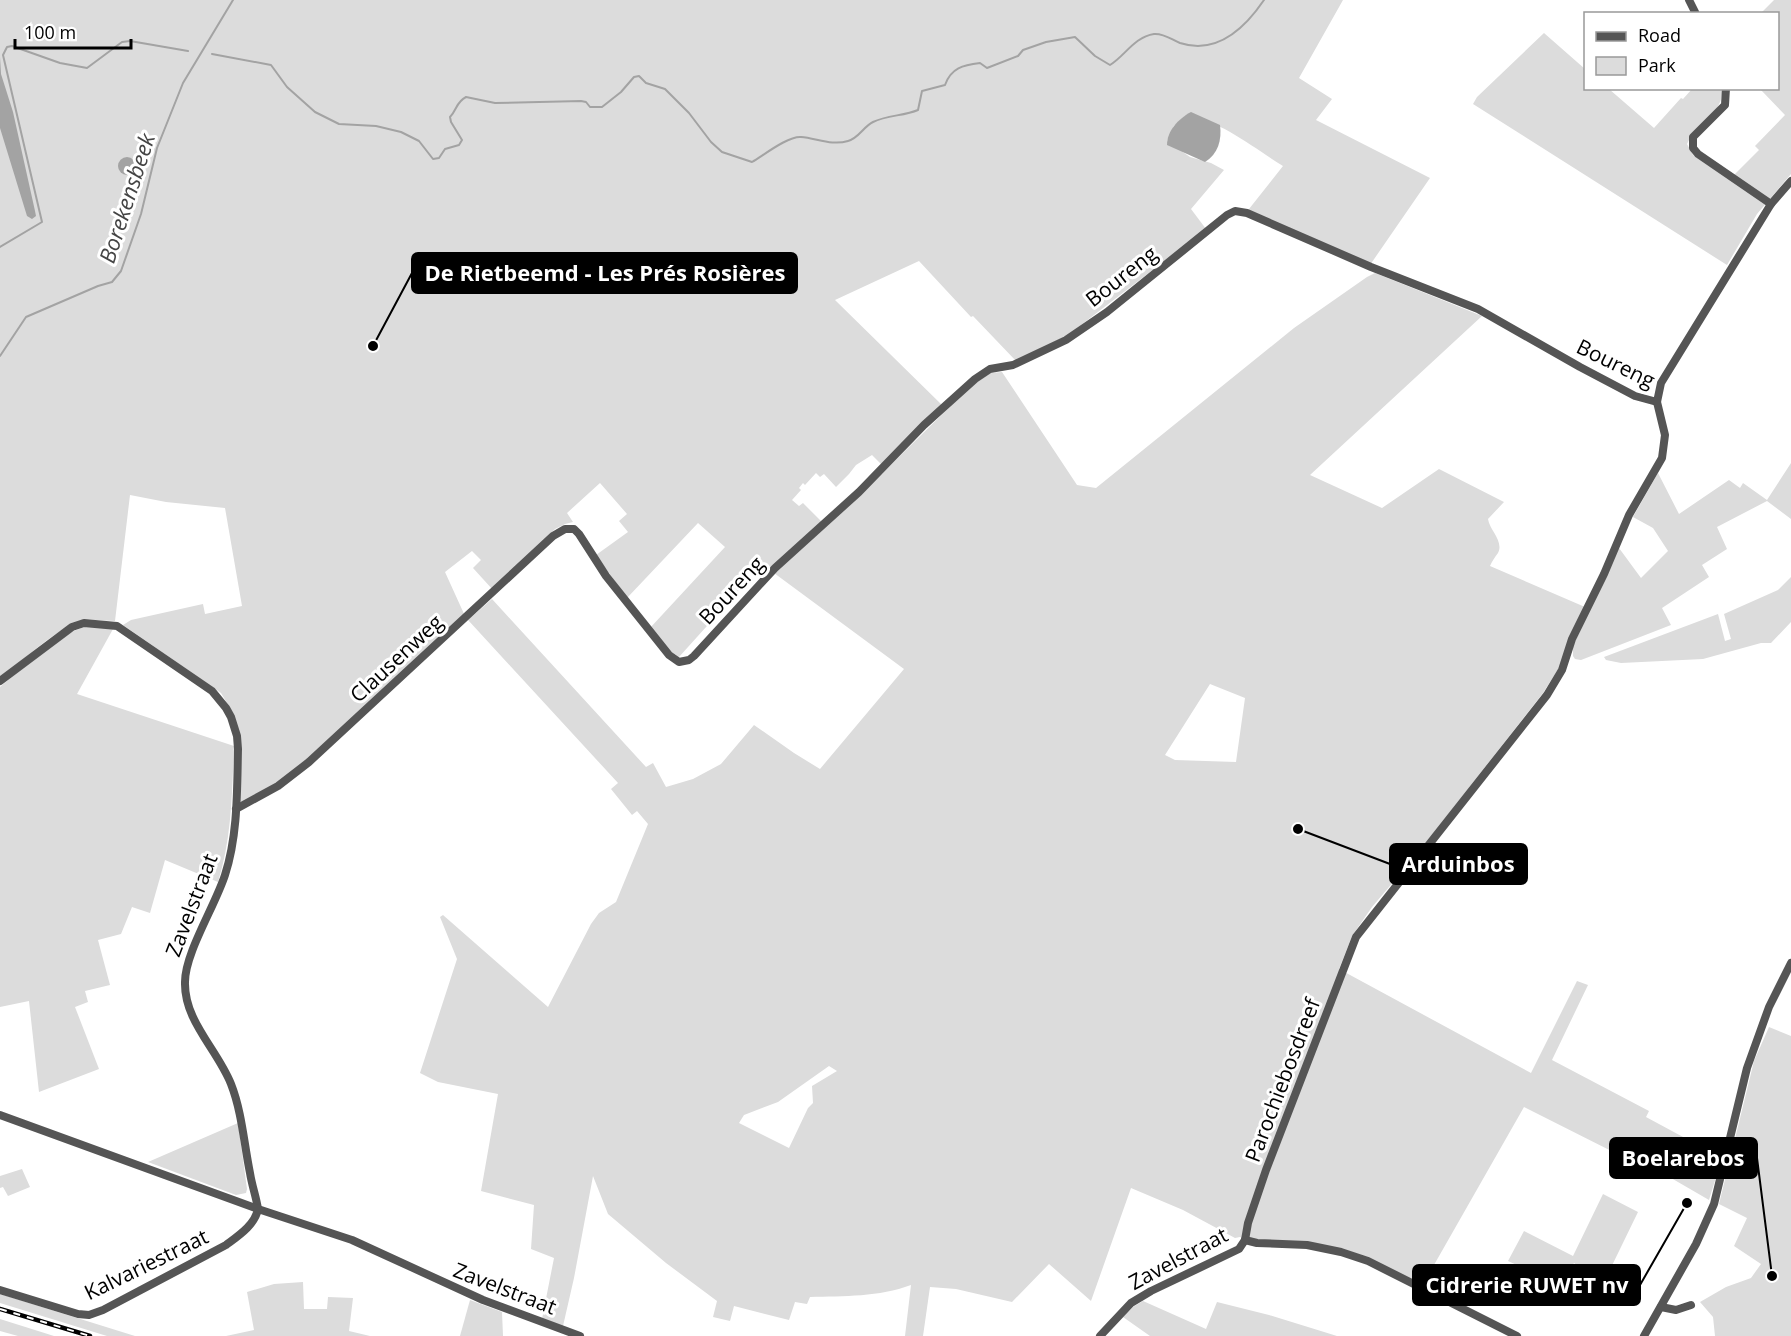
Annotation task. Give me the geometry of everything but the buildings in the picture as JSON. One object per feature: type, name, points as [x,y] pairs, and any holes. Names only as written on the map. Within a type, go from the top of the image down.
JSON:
[{"type":"street","points":[[1726,90],[1725,105],[1693,137],[1693,148],[1698,154],[1771,204]]},
{"type":"street","name":"Boureng","points":[[1358,934],[1547,695],[1562,670],[1572,639],[1604,574],[1629,515],[1662,458],[1665,435],[1657,402],[1661,383],[1771,204],[1791,181]]},
{"type":"street","name":"Boureng","points":[[574,529],[606,576],[669,655],[679,662],[689,660],[776,568],[859,492],[924,425],[975,379],[990,369],[1013,365],[1066,340],[1107,312],[1227,215],[1235,211],[1243,211],[1371,267],[1478,309],[1635,396],[1657,402]]},
{"type":"street","name":"Clausenweg","points":[[236,809],[278,786],[309,762],[556,534],[565,529],[574,529]]},
{"type":"street","name":"Zavelstraat","points":[[0,681],[72,627],[84,623],[117,626],[212,691],[226,708],[237,736],[236,809],[232,849],[225,875],[187,964],[184,981],[188,1006],[195,1022],[220,1061],[231,1084],[238,1106],[258,1209],[352,1240],[483,1300],[580,1336]]},
{"type":"street","name":"Parochiebosdreef","points":[[1245,1240],[1248,1223],[1266,1170],[1358,934]]},
{"type":"street","points":[[1644,1336],[1696,1244],[1714,1204],[1747,1068],[1769,1007],[1791,963]]},
{"type":"street","points":[[0,1115],[258,1209]]},
{"type":"street","name":"Kalvariestraat","points":[[0,1290],[78,1314],[94,1313],[135,1294],[226,1245],[238,1237],[251,1223],[258,1209]]},
{"type":"street","name":"Zavelstraat","points":[[1100,1336],[1131,1303],[1239,1249],[1245,1240],[1257,1244],[1307,1245],[1341,1252],[1368,1261],[1517,1336]]},
{"type":"street","points":[[1661,1307],[1676,1310],[1691,1305]]},
{"type":"green space","points":[[0,0],[1343,0],[1299,78],[1332,99],[1316,120],[1430,178],[1370,265],[1250,211],[1249,209],[1283,166],[1224,129],[1185,116],[1174,126],[1167,141],[1190,157],[1211,163],[1224,170],[1191,209],[1206,229],[1068,335],[1016,361],[919,261],[835,300],[942,405],[883,466],[872,455],[856,465],[836,487],[824,474],[820,477],[816,473],[805,485],[803,483],[799,488],[801,490],[792,500],[799,506],[803,503],[822,522],[768,572],[761,566],[679,657],[669,650],[650,628],[725,547],[698,523],[627,598],[596,555],[628,532],[619,521],[627,514],[600,483],[567,513],[573,522],[555,529],[493,590],[473,568],[481,560],[472,551],[445,572],[465,616],[307,760],[282,780],[242,803],[239,800],[233,713],[221,693],[123,625],[131,620],[203,604],[205,614],[242,606],[225,508],[166,502],[130,495],[115,621],[86,620],[76,623],[53,636],[0,679]]},
{"type":"green space","points":[[1774,0],[1791,0],[1791,174],[1757,214],[1727,265],[1473,104],[1477,97],[1544,33],[1584,68],[1584,90],[1610,90],[1654,128],[1691,90],[1722,90],[1719,105],[1687,144],[1693,155],[1739,186],[1733,176],[1759,150],[1755,146],[1785,115],[1761,90],[1779,90],[1779,12],[1762,12]]},
{"type":"green space","points":[[1375,273],[1482,316],[1310,475],[1382,508],[1439,469],[1504,502],[1488,519],[1499,544],[1498,553],[1490,566],[1585,607],[1560,666],[1543,693],[1412,860],[1372,907],[1352,936],[1339,969],[1531,1073],[1577,981],[1588,985],[1552,1060],[1649,1111],[1646,1117],[1722,1158],[1709,1200],[1659,1171],[1657,1174],[1524,1107],[1422,1286],[1354,1254],[1235,1238],[1183,1210],[1131,1188],[1091,1301],[1049,1264],[1012,1302],[956,1289],[930,1287],[923,1336],[905,1336],[911,1285],[874,1294],[810,1297],[807,1304],[795,1302],[789,1320],[734,1306],[730,1321],[713,1317],[717,1301],[666,1263],[608,1214],[593,1176],[563,1326],[542,1319],[554,1258],[531,1249],[534,1205],[481,1191],[498,1094],[438,1082],[420,1073],[457,959],[440,917],[443,915],[548,1007],[591,924],[599,913],[616,902],[648,824],[637,811],[632,815],[611,789],[618,783],[468,620],[492,599],[646,767],[653,763],[666,787],[693,779],[721,764],[754,725],[820,769],[904,669],[774,573],[850,505],[971,386],[991,373],[1002,372],[1077,485],[1096,488],[1294,328]],"holes":[[[1210,684],[1245,698],[1236,762],[1175,760],[1165,755]],[[829,1066],[837,1071],[812,1086],[813,1103],[808,1108],[789,1148],[739,1123],[744,1115],[778,1102]]]},
{"type":"green space","points":[[1791,463],[1791,519],[1767,501],[1717,527],[1727,549],[1702,565],[1709,577],[1662,608],[1671,625],[1581,660],[1575,659],[1573,646],[1619,548],[1641,578],[1668,551],[1653,528],[1633,517],[1658,473],[1679,514],[1729,480],[1740,488],[1743,483],[1767,500]]},
{"type":"green space","points":[[1791,577],[1791,622],[1771,643],[1761,643],[1703,659],[1621,663],[1606,660],[1604,657],[1718,614],[1725,641],[1731,639],[1724,614],[1778,590]]},
{"type":"green space","points":[[88,626],[113,629],[77,694],[234,746],[230,814],[223,865],[218,882],[165,860],[150,913],[132,907],[121,934],[98,940],[110,985],[85,991],[88,1002],[75,1007],[99,1069],[39,1092],[29,1001],[0,1007],[0,687],[52,643]]},
{"type":"green space","points":[[1769,1027],[1791,1036],[1791,1336],[1715,1336],[1713,1317],[1700,1302],[1726,1287],[1751,1278],[1761,1264],[1734,1246],[1747,1218],[1719,1204],[1754,1061]]},
{"type":"green space","points":[[238,1123],[246,1193],[236,1195],[148,1162]]},
{"type":"green space","points":[[22,1169],[30,1187],[8,1196],[3,1187],[0,1188],[0,1176]]},
{"type":"green space","points":[[1603,1194],[1638,1212],[1603,1284],[1574,1263],[1560,1285],[1508,1261],[1524,1231],[1573,1256]]},
{"type":"green space","points":[[303,1282],[304,1309],[327,1309],[328,1297],[353,1298],[349,1331],[370,1336],[226,1336],[254,1330],[247,1292],[274,1284]]},
{"type":"green space","points":[[0,1294],[135,1336],[107,1336],[0,1303]]},
{"type":"green space","points":[[470,1300],[502,1312],[503,1336],[460,1336]]},
{"type":"green space","points":[[1143,1301],[1206,1329],[1217,1302],[1337,1336],[1150,1336],[1123,1317]]},
{"type":"green space","points":[[0,1319],[54,1336],[18,1336],[0,1331]]},
{"type":"shaded area","points":[[0,57],[1,74],[13,112],[36,216],[32,219],[27,216],[0,128]]},
{"type":"shaded area","points":[[1191,112],[1220,125],[1218,146],[1205,162],[1167,145],[1174,126]]},
{"type":"shaded area","points":[[127,157],[133,160],[136,166],[133,172],[127,175],[121,172],[118,166],[121,160]]},
{"type":"waterway","name":"Borekensbeek","points":[[0,356],[26,317],[112,282],[121,271],[141,214],[157,148],[183,83],[233,0]]},
{"type":"waterway","points":[[212,54],[271,65],[287,87],[315,112],[339,124],[376,126],[401,132],[419,141],[433,159],[439,158],[445,149],[459,145],[462,140],[450,117],[460,101],[466,97],[495,103],[581,101],[586,102],[590,107],[602,107],[621,92],[634,77],[639,76],[646,83],[665,89],[722,152],[752,162],[783,143],[796,138],[836,143],[848,141],[873,122],[918,110],[922,91],[945,85],[954,71],[963,66],[980,63],[987,68],[1018,56],[1023,50],[1046,42],[1075,37],[1095,56],[1110,65],[1135,43],[1154,34],[1193,46],[1206,45],[1218,42],[1239,29],[1264,0]]},
{"type":"waterway","points":[[0,247],[42,222],[3,55],[7,47],[12,46],[60,63],[87,68],[122,42],[130,41],[188,51]]},
{"type":"railway","points":[[0,1309],[90,1336]]},
{"type":"place","name":"De Rietbeemd - Les Prés Rosières","points":[[373,346]]},
{"type":"place","name":"Arduinbos","points":[[1298,829]]},
{"type":"place","name":"Cidrerie RUWET nv","points":[[1687,1203]]},
{"type":"place","name":"Boelarebos","points":[[1772,1276]]}]
